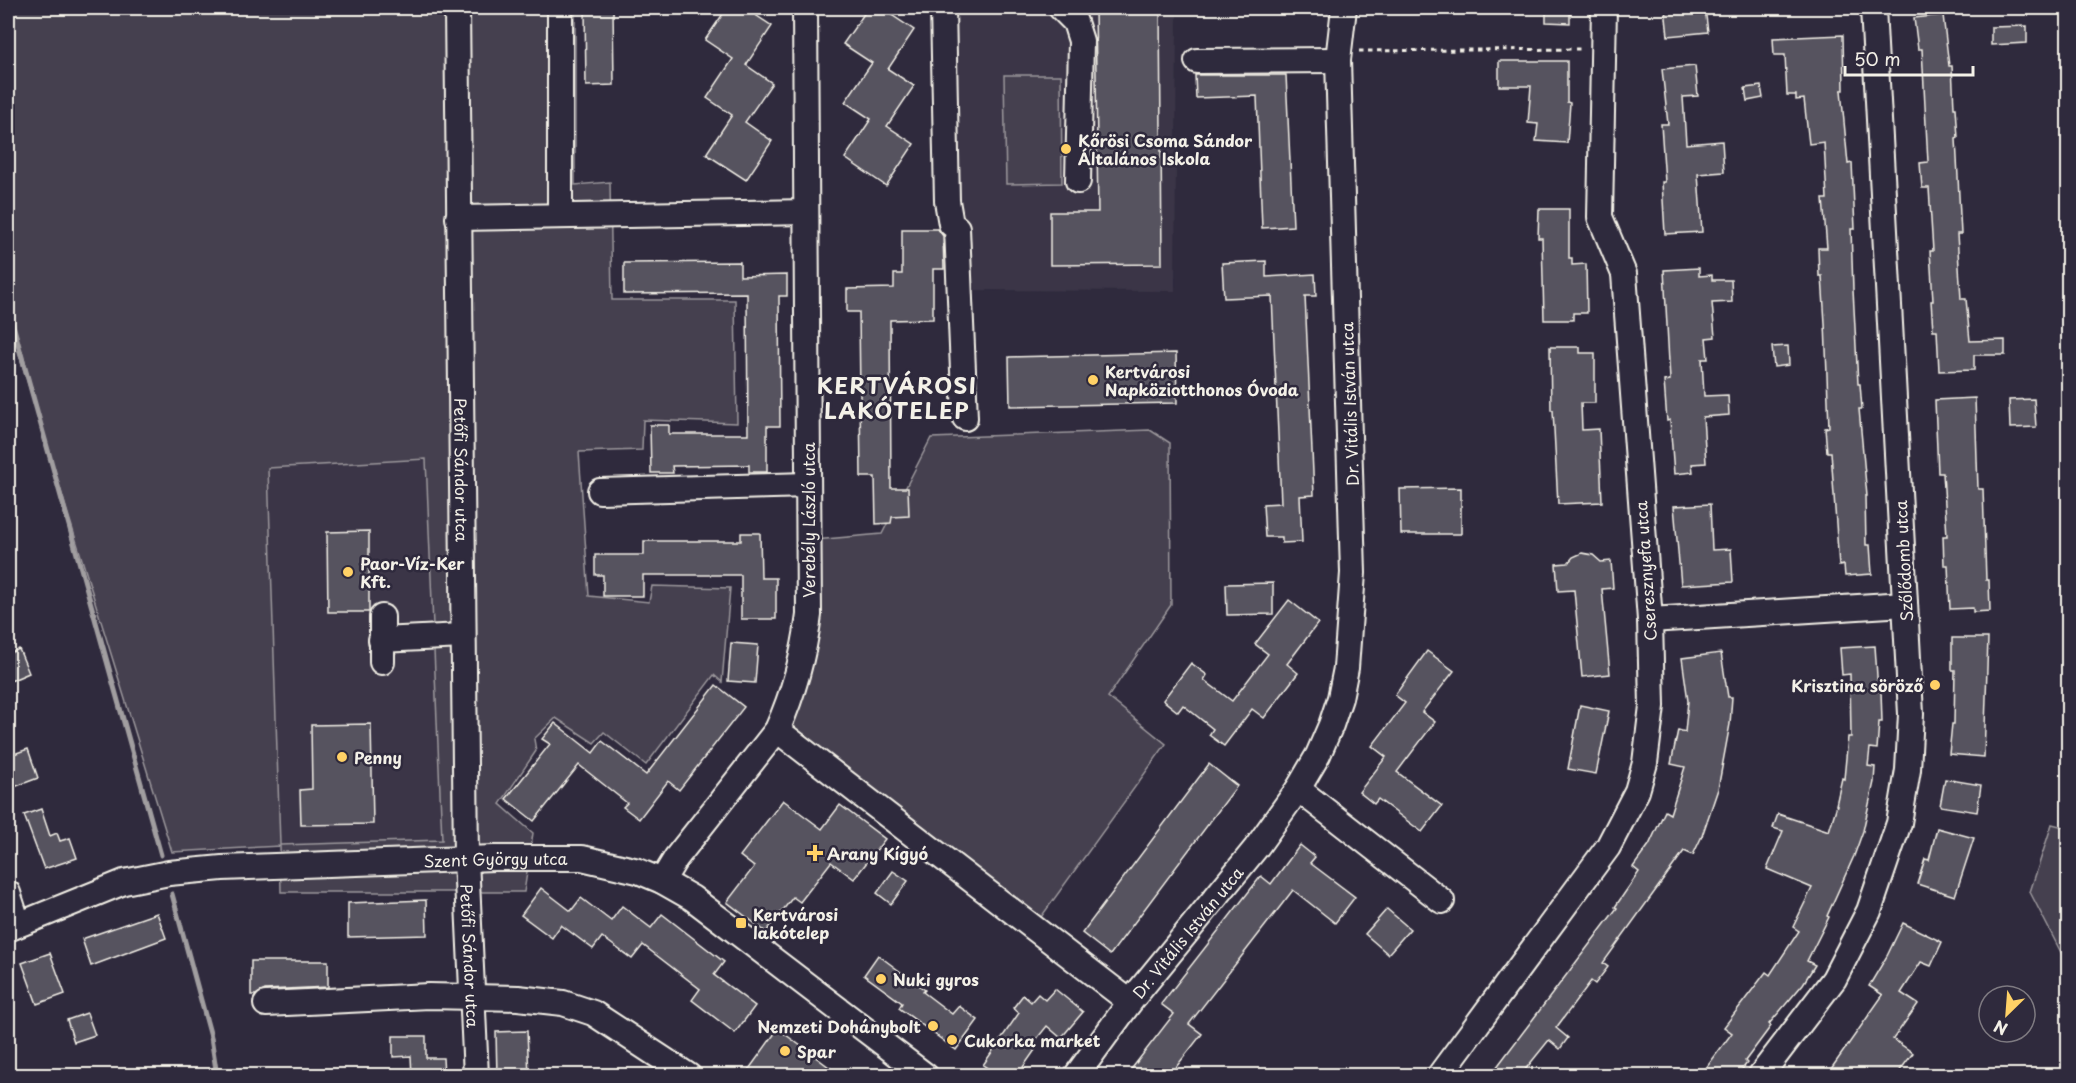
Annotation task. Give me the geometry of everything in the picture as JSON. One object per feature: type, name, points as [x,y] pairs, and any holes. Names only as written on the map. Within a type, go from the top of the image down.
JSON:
[{"type":"street","name":"Petőfi Sándor utca","points":[[457,8],[466,859],[476,1076]]},
{"type":"street","points":[[560,8],[560,216]]},
{"type":"street","name":"Verebély László utca","points":[[662,881],[676,858],[777,729],[786,709],[805,649],[809,615],[806,8]]},
{"type":"street","points":[[943,8],[946,201],[951,224],[957,228],[965,418]]},
{"type":"street","points":[[1061,8],[1075,22],[1081,40],[1078,181]]},
{"type":"street","name":"Dr. Vitális István utca","points":[[1076,1076],[1130,1002],[1256,848],[1298,789],[1332,725],[1340,698],[1346,668],[1353,573],[1338,56],[1344,8]]},
{"type":"street","name":"Cseresznyefa utca","points":[[1439,1076],[1608,847],[1637,791],[1645,763],[1652,706],[1650,620],[1624,274],[1600,217],[1604,8]]},
{"type":"street","name":"Szőlődomb utca","points":[[1760,1076],[1834,979],[1869,911],[1899,823],[1908,770],[1911,714],[1873,8]]},
{"type":"street","points":[[1197,61],[1338,56]]},
{"type":"street","points":[[458,218],[807,212]]},
{"type":"street","points":[[600,491],[808,485]]},
{"type":"street","points":[[1650,620],[1905,604]]},
{"type":"street","points":[[382,640],[463,636]]},
{"type":"street","points":[[777,729],[1130,1002]]},
{"type":"street","points":[[1298,789],[1442,901]]},
{"type":"street","name":"Szent György utca","points":[[13,926],[124,882],[169,873],[222,868],[466,859],[582,858],[613,864],[662,881],[692,898],[926,1076]]},
{"type":"street","points":[[8,893],[13,926]]},
{"type":"street","points":[[266,1004],[429,996],[518,998],[563,1003],[592,1013],[664,1067],[689,1076]]},
{"type":"path","points":[[1338,56],[1603,49]]},
{"type":"shaded area","points":[[8,8],[575,8],[575,185],[610,182],[612,300],[735,300],[737,423],[643,420],[642,450],[579,452],[589,596],[649,602],[652,586],[730,588],[722,682],[714,675],[646,765],[604,732],[594,743],[556,718],[534,739],[536,751],[500,804],[533,833],[524,892],[281,892],[280,846],[172,852],[8,319]],"holes":[[[426,459],[442,840],[280,845],[268,468]]]},
{"type":"shaded area","name":"Kőrösi Csoma Sándor Általános Iskola","points":[[952,8],[1177,8],[1175,291],[959,290]]},
{"type":"shaded area","points":[[1004,75],[1061,75],[1062,183],[1006,184]]},
{"type":"shaded area","points":[[1150,430],[1170,443],[1171,605],[1108,697],[1166,744],[1031,931],[766,731],[795,675],[803,541],[882,534],[931,438]]},
{"type":"shaded area","points":[[426,459],[442,841],[280,845],[268,468]]},
{"type":"shaded area","points":[[2052,824],[2068,828],[2068,966],[2030,892]]},
{"type":"building","points":[[585,8],[613,8],[614,85],[586,86]]},
{"type":"building","points":[[727,8],[745,8],[772,26],[746,65],[772,83],[745,122],[772,141],[746,180],[706,154],[732,115],[707,98],[733,59],[705,40]]},
{"type":"building","points":[[868,8],[881,8],[914,30],[888,69],[914,86],[887,126],[914,144],[886,186],[845,158],[871,119],[845,102],[872,63],[843,44]]},
{"type":"building","points":[[1095,8],[1160,8],[1162,264],[1050,265],[1050,212],[1098,212]]},
{"type":"building","points":[[1546,8],[1570,8],[1570,23],[1546,22]]},
{"type":"building","points":[[1665,8],[1705,8],[1708,32],[1668,36]]},
{"type":"building","points":[[1943,15],[1949,66],[1952,66],[1958,138],[1956,139],[1961,234],[1957,234],[1961,299],[1966,299],[1970,341],[2005,340],[2005,355],[1974,355],[1974,370],[1939,371],[1937,330],[1933,330],[1930,251],[1933,251],[1929,188],[1922,188],[1920,163],[1928,162],[1922,49],[1918,49],[1914,18]]},
{"type":"building","points":[[2027,26],[2027,43],[1991,45],[1991,27]]},
{"type":"building","points":[[1843,35],[1844,90],[1841,90],[1848,164],[1852,163],[1855,229],[1851,229],[1853,290],[1858,384],[1860,384],[1862,409],[1859,409],[1867,496],[1865,496],[1866,545],[1870,545],[1872,574],[1845,576],[1844,565],[1839,566],[1831,452],[1827,452],[1825,428],[1829,427],[1825,323],[1818,248],[1827,248],[1823,199],[1827,199],[1824,142],[1809,144],[1804,99],[1796,100],[1796,95],[1787,95],[1785,55],[1774,55],[1773,38]]},
{"type":"building","points":[[1499,61],[1567,61],[1567,102],[1570,103],[1567,143],[1536,141],[1538,124],[1528,123],[1531,86],[1499,86]]},
{"type":"building","points":[[1695,66],[1698,96],[1683,97],[1686,144],[1722,141],[1724,172],[1698,174],[1702,232],[1665,234],[1662,182],[1665,182],[1661,124],[1668,124],[1662,69]]},
{"type":"building","points":[[1195,75],[1286,75],[1293,226],[1262,228],[1257,96],[1196,98]]},
{"type":"building","points":[[1761,86],[1763,98],[1747,101],[1745,88]]},
{"type":"building","points":[[1539,209],[1569,209],[1569,258],[1572,258],[1572,265],[1586,264],[1587,313],[1573,313],[1573,320],[1544,320],[1542,238],[1538,238]]},
{"type":"building","points":[[902,229],[938,229],[943,236],[944,269],[933,269],[933,319],[890,320],[891,488],[908,488],[909,516],[892,517],[891,523],[876,524],[875,477],[861,477],[859,312],[847,312],[847,289],[894,288],[894,274],[902,274]]},
{"type":"building","points":[[1266,261],[1266,277],[1315,274],[1316,296],[1305,296],[1314,495],[1300,496],[1302,542],[1282,543],[1282,537],[1265,537],[1263,504],[1281,503],[1272,296],[1224,298],[1222,263]]},
{"type":"building","points":[[740,262],[740,276],[787,275],[787,296],[779,296],[780,426],[767,426],[767,472],[749,472],[749,465],[672,466],[673,473],[651,473],[650,425],[669,425],[669,434],[748,434],[747,293],[624,294],[624,263]]},
{"type":"building","points":[[1699,268],[1699,276],[1712,275],[1712,280],[1731,280],[1732,302],[1712,303],[1715,337],[1706,338],[1708,359],[1702,359],[1704,396],[1728,395],[1729,415],[1703,417],[1706,463],[1692,464],[1693,472],[1674,474],[1664,381],[1670,380],[1664,270]]},
{"type":"building","points":[[1788,346],[1789,365],[1774,367],[1772,347]]},
{"type":"building","points":[[1550,347],[1580,347],[1580,353],[1595,353],[1595,403],[1581,403],[1582,430],[1599,429],[1602,502],[1558,504],[1553,410],[1551,410]]},
{"type":"building","name":"Kertvárosi Napköziotthonos Óvoda","points":[[1176,353],[1177,403],[1010,406],[1009,357]]},
{"type":"building","points":[[1975,398],[1978,489],[1983,489],[1986,580],[1989,580],[1990,611],[1973,612],[1973,608],[1950,609],[1948,565],[1944,565],[1943,536],[1947,536],[1943,473],[1938,473],[1935,400]]},
{"type":"building","points":[[2034,399],[2036,427],[2010,428],[2009,400]]},
{"type":"building","points":[[1461,488],[1461,534],[1401,534],[1400,489]]},
{"type":"building","points":[[1710,504],[1712,550],[1731,549],[1733,582],[1681,585],[1674,506]]},
{"type":"building","name":"Paor-Víz-Ker Kft.","points":[[369,531],[369,612],[328,612],[327,532]]},
{"type":"building","points":[[741,533],[760,533],[761,578],[776,578],[776,619],[741,619],[741,575],[643,575],[643,596],[603,596],[603,575],[595,575],[595,555],[644,555],[644,541],[741,541]]},
{"type":"building","points":[[1582,553],[1593,555],[1601,562],[1611,561],[1613,588],[1602,589],[1610,674],[1582,677],[1574,590],[1558,591],[1556,564],[1568,563],[1573,557]]},
{"type":"building","points":[[1273,583],[1273,614],[1227,615],[1226,584]]},
{"type":"building","points":[[1289,600],[1318,623],[1287,664],[1298,673],[1264,718],[1252,709],[1224,746],[1209,735],[1213,729],[1183,705],[1178,712],[1163,700],[1191,663],[1207,675],[1204,680],[1232,701],[1268,654],[1255,644]]},
{"type":"building","points":[[1952,638],[1988,638],[1984,757],[1949,754],[1952,724],[1954,724],[1955,670],[1952,670]]},
{"type":"building","points":[[731,643],[758,645],[755,683],[728,681]]},
{"type":"building","points":[[1875,646],[1878,691],[1881,691],[1882,722],[1879,722],[1877,749],[1870,748],[1868,766],[1875,767],[1874,782],[1863,831],[1854,856],[1827,916],[1829,917],[1807,961],[1815,965],[1803,984],[1769,1024],[1771,1026],[1745,1061],[1747,1063],[1737,1076],[1717,1076],[1706,1068],[1732,1033],[1724,1027],[1766,972],[1770,975],[1799,931],[1793,927],[1812,888],[1767,869],[1783,831],[1773,828],[1778,814],[1829,831],[1842,778],[1844,779],[1848,737],[1851,737],[1850,674],[1842,675],[1840,648]]},
{"type":"building","points":[[19,649],[29,673],[8,682],[8,654]]},
{"type":"building","points":[[1427,651],[1454,671],[1422,712],[1435,722],[1397,772],[1442,806],[1422,832],[1378,799],[1374,804],[1359,792],[1386,757],[1372,746],[1405,703],[1395,695]]},
{"type":"building","points":[[1721,653],[1728,697],[1732,697],[1730,724],[1718,789],[1693,855],[1684,851],[1603,963],[1608,967],[1595,984],[1591,981],[1556,1028],[1568,1038],[1560,1049],[1549,1040],[1520,1076],[1490,1076],[1617,908],[1615,907],[1639,872],[1633,867],[1649,845],[1665,811],[1670,814],[1685,767],[1671,764],[1678,730],[1685,732],[1688,701],[1682,658]]},
{"type":"building","points":[[716,685],[744,707],[679,790],[668,781],[639,819],[623,807],[627,803],[579,765],[534,821],[506,799],[550,744],[542,739],[555,723],[593,753],[602,741],[646,775]]},
{"type":"building","points":[[1580,705],[1609,711],[1596,774],[1568,769]]},
{"type":"building","name":"Penny","points":[[371,724],[373,824],[301,825],[300,790],[312,789],[311,725]]},
{"type":"building","points":[[28,749],[38,778],[14,787],[8,772],[8,756]]},
{"type":"building","points":[[1209,764],[1237,786],[1110,955],[1082,933]]},
{"type":"building","points":[[1945,779],[1981,785],[1977,812],[1940,806]]},
{"type":"building","points":[[783,800],[822,829],[840,805],[885,839],[854,879],[831,862],[800,902],[793,897],[766,932],[727,902],[754,867],[740,856]]},
{"type":"building","points":[[41,809],[50,836],[57,833],[60,841],[70,838],[77,858],[44,869],[24,815]]},
{"type":"building","points":[[1937,828],[1974,838],[1955,896],[1917,884],[1925,859],[1929,860]]},
{"type":"building","points":[[1300,845],[1315,857],[1310,863],[1355,897],[1335,923],[1293,890],[1189,1024],[1202,1034],[1169,1076],[1126,1076],[1174,1014],[1161,1004],[1261,876],[1271,884]]},
{"type":"building","points":[[893,871],[908,881],[891,904],[877,893]]},
{"type":"building","points":[[541,888],[571,911],[581,898],[611,921],[622,906],[651,928],[662,914],[724,962],[714,975],[755,1006],[735,1033],[692,1000],[700,989],[643,945],[632,959],[602,937],[593,949],[561,925],[552,938],[521,915]]},
{"type":"building","points":[[426,900],[427,935],[348,937],[348,903]]},
{"type":"building","points":[[1387,909],[1410,929],[1388,954],[1365,934]]},
{"type":"building","points":[[157,913],[166,938],[91,966],[82,939]]},
{"type":"building","points":[[1903,923],[1942,942],[1931,966],[1921,962],[1901,993],[1918,1004],[1893,1039],[1913,1053],[1896,1076],[1826,1076],[1883,995],[1869,986]]},
{"type":"building","points":[[50,953],[65,994],[37,1004],[22,963]]},
{"type":"building","points":[[878,955],[925,990],[923,992],[952,1014],[959,1006],[978,1020],[956,1050],[899,1008],[902,1003],[864,975]]},
{"type":"building","points":[[251,961],[328,961],[328,987],[265,990],[251,995]]},
{"type":"building","points":[[1055,989],[1083,1012],[1061,1038],[1047,1026],[1030,1047],[1035,1050],[1023,1067],[1035,1076],[999,1076],[983,1065],[1019,1013],[1013,1008],[1023,995],[1031,1002],[1038,994],[1045,1000]]},
{"type":"building","points":[[87,1013],[95,1035],[74,1042],[67,1020]]},
{"type":"building","name":"Spar","points":[[778,1029],[841,1076],[744,1076]]},
{"type":"building","points":[[527,1031],[529,1076],[497,1076],[496,1032]]},
{"type":"building","points":[[393,1036],[426,1036],[426,1058],[443,1058],[444,1076],[412,1076],[411,1056],[393,1057]]},
{"type":"waterway","points":[[8,307],[161,855]]},
{"type":"waterway","points":[[172,894],[211,1037],[217,1076]]},
{"type":"place","name":"Kőrösi Csoma Sándor Általános Iskola","points":[[1066,149]]},
{"type":"place","name":"Kertvárosi Napköziotthonos Óvoda","points":[[1093,380]]},
{"type":"place","name":"Paor-Víz-Ker Kft.","points":[[348,572]]},
{"type":"place","name":"Krisztina söröző","points":[[1935,685]]},
{"type":"place","name":"Penny","points":[[342,757]]},
{"type":"place","name":"Arany Kígyó","points":[[815,853]]},
{"type":"place","name":"Kertvárosi lakótelep","points":[[741,923]]},
{"type":"place","name":"Nuki gyros","points":[[881,979]]},
{"type":"place","name":"Nemzeti Dohánybolt","points":[[933,1026]]},
{"type":"place","name":"Cukorka market","points":[[952,1040]]},
{"type":"place","name":"Spar","points":[[785,1051]]},
{"type":"district","name":"KERTVÁROSI LAKÓTELEP","points":[[897,396]]}]
